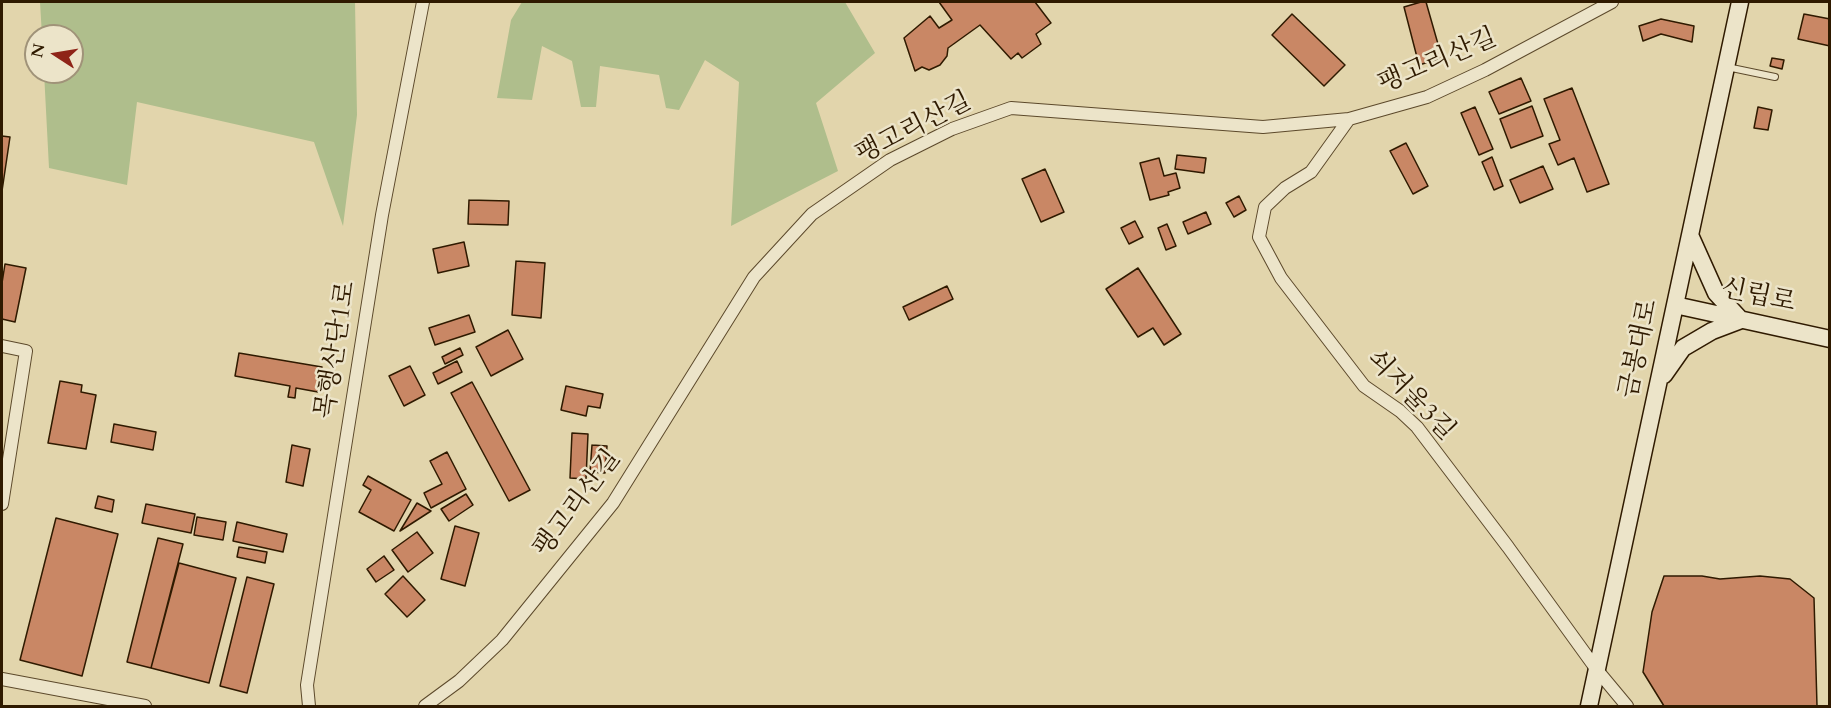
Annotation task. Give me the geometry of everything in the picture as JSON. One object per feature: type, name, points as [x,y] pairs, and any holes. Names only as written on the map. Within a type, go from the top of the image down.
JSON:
[{"type":"street","name":"목행산단1로","points":[[309,706],[306,685],[386,186],[423,2]]},
{"type":"street","name":"팽고리산길","points":[[425,706],[459,681],[502,640],[613,503],[754,278],[812,214],[890,160],[952,129],[1011,108],[1263,127],[1350,119],[1427,97],[1485,70],[1612,2]]},
{"type":"street","name":"금봉대로","points":[[1589,706],[1740,2]]},
{"type":"street","name":"쇠저울3길","points":[[1350,119],[1311,172],[1285,188],[1265,207],[1259,237],[1281,278],[1364,386],[1400,411],[1417,427],[1597,670],[1627,706]]},
{"type":"street","points":[[1659,382],[1683,348],[1712,331],[1741,320],[1716,293],[1690,235]]},
{"type":"street","name":"신립로","points":[[1675,305],[1830,339]]},
{"type":"street","points":[[2,346],[26,351],[2,504]]},
{"type":"street","points":[[2,679],[145,706]]},
{"type":"lane","points":[[1726,67],[1774,77]]},
{"type":"green space","points":[[40,2],[355,2],[357,115],[343,226],[314,142],[137,102],[127,185],[49,168],[45,84],[84,84],[84,24],[41,24]]},
{"type":"green space","points":[[522,2],[845,2],[875,53],[816,103],[838,171],[731,226],[739,82],[705,60],[679,110],[666,108],[659,75],[600,66],[596,107],[581,107],[572,61],[542,46],[532,100],[497,98],[511,20]]},
{"type":"building","points":[[939,2],[1035,2],[1051,23],[1036,34],[1041,44],[1022,58],[1018,53],[1011,59],[980,25],[948,48],[947,56],[940,65],[929,70],[922,67],[915,71],[904,38],[930,16],[939,28],[952,20]]},
{"type":"building","points":[[1426,2],[1442,58],[1419,65],[1404,7]]},
{"type":"building","points":[[1292,14],[1345,65],[1324,86],[1272,35]]},
{"type":"building","points":[[1804,14],[1830,19],[1830,46],[1798,39]]},
{"type":"building","points":[[1661,19],[1694,26],[1692,42],[1661,34],[1643,41],[1639,26]]},
{"type":"building","points":[[1772,58],[1784,60],[1782,69],[1770,66]]},
{"type":"building","points":[[1521,78],[1531,101],[1499,114],[1489,92]]},
{"type":"building","points":[[1572,88],[1609,184],[1587,192],[1574,158],[1558,165],[1549,144],[1560,140],[1544,99]]},
{"type":"building","points":[[1532,106],[1543,136],[1511,148],[1500,119]]},
{"type":"building","points":[[1475,107],[1493,149],[1479,155],[1461,113]]},
{"type":"building","points":[[1758,107],[1772,110],[1768,130],[1754,128]]},
{"type":"building","points":[[2,136],[10,137],[2,191]]},
{"type":"building","points":[[1406,143],[1428,186],[1413,194],[1390,151]]},
{"type":"building","points":[[1177,155],[1206,158],[1204,173],[1175,169]]},
{"type":"building","points":[[1492,157],[1503,186],[1494,190],[1482,162]]},
{"type":"building","points":[[1159,158],[1164,176],[1176,173],[1180,188],[1168,192],[1169,195],[1150,200],[1140,163]]},
{"type":"building","points":[[1543,166],[1553,189],[1520,203],[1510,180]]},
{"type":"building","points":[[1045,169],[1064,212],[1041,222],[1022,179]]},
{"type":"building","points":[[1239,196],[1246,210],[1234,217],[1226,203]]},
{"type":"building","points":[[469,200],[509,201],[508,225],[468,224]]},
{"type":"building","points":[[1206,212],[1211,224],[1188,234],[1183,222]]},
{"type":"building","points":[[1135,221],[1143,237],[1129,244],[1121,228]]},
{"type":"building","points":[[1167,224],[1176,246],[1166,250],[1158,228]]},
{"type":"building","points":[[464,242],[469,266],[438,273],[433,249]]},
{"type":"building","points":[[516,261],[545,263],[541,318],[512,315]]},
{"type":"building","points":[[5,264],[26,268],[15,322],[2,319],[2,283]]},
{"type":"building","points":[[1138,268],[1181,334],[1164,345],[1153,328],[1138,337],[1106,289]]},
{"type":"building","points":[[947,286],[953,299],[909,320],[903,307]]},
{"type":"building","points":[[469,315],[475,332],[435,345],[429,328]]},
{"type":"building","points":[[508,330],[523,359],[491,376],[476,347]]},
{"type":"building","points":[[460,348],[463,355],[445,364],[442,357]]},
{"type":"building","points":[[239,353],[322,367],[318,392],[296,388],[295,398],[288,397],[290,386],[235,376]]},
{"type":"building","points":[[457,361],[462,372],[438,384],[433,373]]},
{"type":"building","points":[[410,366],[425,395],[404,406],[389,376]]},
{"type":"building","points":[[60,381],[82,385],[81,392],[96,395],[86,449],[48,443]]},
{"type":"building","points":[[472,382],[530,490],[509,501],[451,393]]},
{"type":"building","points":[[566,386],[603,394],[600,408],[588,406],[586,416],[561,410]]},
{"type":"building","points":[[114,424],[156,432],[153,450],[111,442]]},
{"type":"building","points":[[572,433],[588,434],[586,479],[570,478]]},
{"type":"building","points":[[292,445],[310,449],[303,486],[286,482]]},
{"type":"building","points":[[592,445],[607,446],[605,473],[590,472]]},
{"type":"building","points":[[447,452],[466,489],[431,508],[424,493],[442,484],[430,461]]},
{"type":"building","points":[[368,476],[411,500],[394,531],[359,512],[371,490],[363,485]]},
{"type":"building","points":[[466,494],[473,505],[449,521],[441,509]]},
{"type":"building","points":[[98,496],[114,500],[112,512],[95,508]]},
{"type":"building","points":[[417,503],[431,511],[400,531]]},
{"type":"building","points":[[146,504],[195,514],[191,533],[142,523]]},
{"type":"building","points":[[197,517],[226,522],[223,540],[194,535]]},
{"type":"building","points":[[56,518],[118,534],[82,676],[20,660]]},
{"type":"building","points":[[237,522],[287,534],[283,552],[233,541]]},
{"type":"building","points":[[455,526],[479,533],[465,586],[441,579]]},
{"type":"building","points":[[417,532],[433,553],[408,572],[392,550]]},
{"type":"building","points":[[158,538],[183,544],[151,668],[127,662]]},
{"type":"building","points":[[239,547],[267,552],[265,563],[237,557]]},
{"type":"building","points":[[384,556],[394,570],[376,582],[367,569]]},
{"type":"building","points":[[179,563],[236,578],[209,683],[151,668]]},
{"type":"building","points":[[403,576],[425,600],[407,617],[385,594]]},
{"type":"building","points":[[1664,576],[1702,576],[1720,579],[1760,576],[1790,579],[1814,598],[1817,706],[1664,706],[1643,672],[1652,612]]},
{"type":"building","points":[[247,577],[274,584],[247,693],[220,686]]}]
